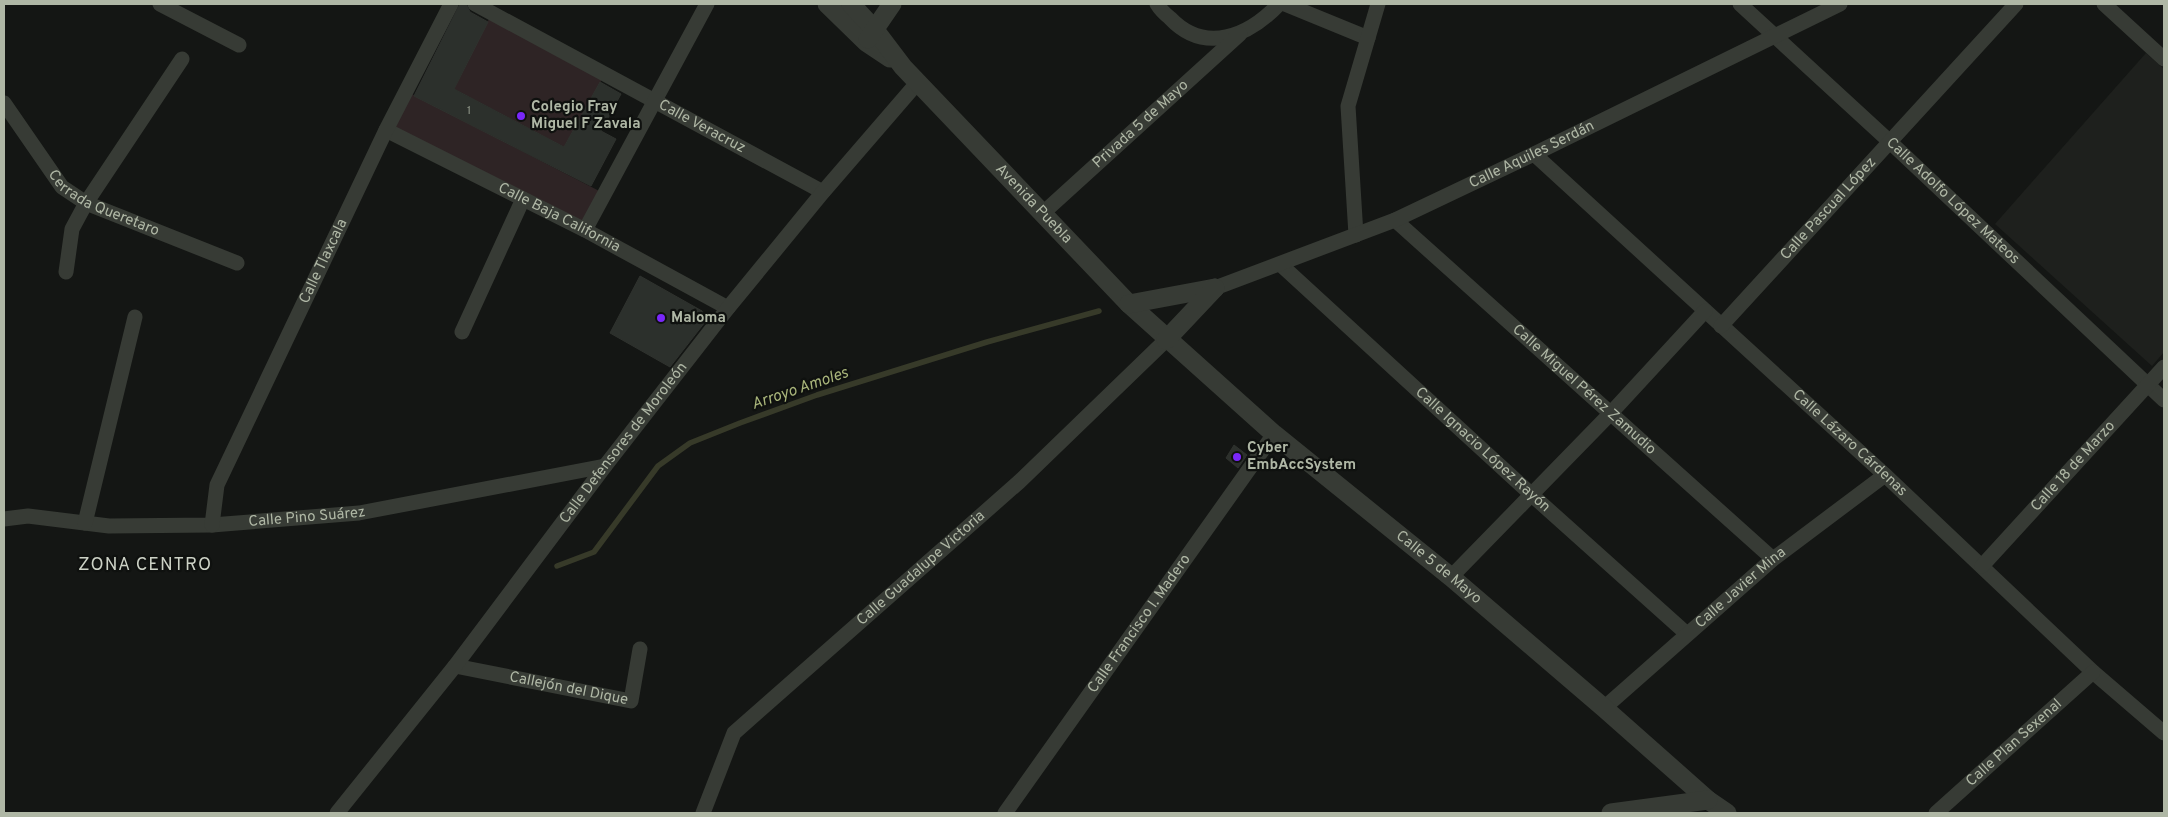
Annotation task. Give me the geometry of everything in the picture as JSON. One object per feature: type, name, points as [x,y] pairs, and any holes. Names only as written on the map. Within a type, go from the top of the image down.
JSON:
[{"type":"street","points":[[160,4],[239,45]]},
{"type":"street","name":"Calle Tlaxcala","points":[[212,525],[217,485],[386,130],[451,4]]},
{"type":"street","name":"Calle Veracruz","points":[[475,4],[656,100],[823,192]]},
{"type":"street","points":[[586,230],[708,4]]},
{"type":"street","name":"Avenida Puebla","points":[[827,4],[870,36],[903,67],[1129,304],[1166,340]]},
{"type":"street","name":"Avenida Puebla","points":[[850,4],[870,36]]},
{"type":"street","points":[[870,36],[892,4]]},
{"type":"street","name":"Privada 5 de Mayo","points":[[1157,4],[1179,28],[1196,36],[1216,38],[1240,34]]},
{"type":"street","name":"Privada 5 de Mayo","points":[[1043,213],[1240,34],[1259,23],[1279,4]]},
{"type":"street","points":[[1285,4],[1368,38]]},
{"type":"street","points":[[1356,235],[1348,106],[1378,4]]},
{"type":"street","name":"Calle Adolfo López Mateos","points":[[1740,4],[1889,141],[2164,400]]},
{"type":"street","name":"Calle Aquiles Serdán","points":[[1129,304],[1215,288],[1395,220],[1840,4]]},
{"type":"street","name":"Calle Pascual López","points":[[1721,326],[2016,4]]},
{"type":"street","points":[[2104,4],[2164,59]]},
{"type":"street","points":[[66,272],[72,229],[86,204],[182,59]]},
{"type":"street","name":"Calle Defensores de Moroleón","points":[[337,813],[455,666],[605,466],[728,308],[823,192],[918,82]]},
{"type":"street","name":"Cerrada Queretaro","points":[[4,103],[62,187],[86,204],[237,263]]},
{"type":"street","name":"Calle Baja California","points":[[386,130],[586,230],[728,308]]},
{"type":"street","name":"Calle Lázaro Cárdenas","points":[[1534,154],[1885,475],[2093,672],[2164,733]]},
{"type":"street","points":[[462,332],[523,199]]},
{"type":"street","name":"Calle Miguel Pérez Zamudio","points":[[1395,220],[1773,559]]},
{"type":"street","name":"Calle Ignacio López Rayón","points":[[1280,264],[1687,634]]},
{"type":"street","name":"Calle Aquiles Serdán","points":[[1166,340],[1215,288]]},
{"type":"street","points":[[1451,577],[1533,496],[1705,311]]},
{"type":"street","points":[[85,523],[135,317]]},
{"type":"street","name":"Calle 5 de Mayo","points":[[1166,340],[1274,434],[1451,577],[1708,800],[1727,813]]},
{"type":"street","name":"Calle Guadalupe Victoria","points":[[703,813],[734,733],[1019,482],[1166,340]]},
{"type":"street","name":"Calle 18 de Marzo","points":[[1982,566],[2164,367]]},
{"type":"street","name":"Calle Francisco I. Madero","points":[[1005,813],[1274,434]]},
{"type":"street","name":"Calle Pino Suárez","points":[[4,519],[28,516],[109,526],[212,525],[359,513],[605,466]]},
{"type":"street","name":"Calle Javier Mina","points":[[1604,708],[1773,559],[1885,475]]},
{"type":"street","name":"Callejón del Dique","points":[[455,666],[631,701],[640,648]]},
{"type":"street","name":"Calle Plan Sexenal","points":[[1936,813],[2093,672]]},
{"type":"street","points":[[1611,813],[1708,800]]},
{"type":"shaded area","points":[[492,13],[605,74],[564,147],[454,89]]},
{"type":"shaded area","points":[[2146,53],[2164,69],[2164,352],[2152,366],[1995,224]]},
{"type":"shaded area","points":[[406,91],[605,194],[585,230],[386,130]]},
{"type":"building","points":[[460,4],[466,4],[470,12],[488,22],[454,89],[564,147],[600,82],[621,94],[601,131],[616,139],[591,186],[414,96]]},
{"type":"building","name":"Maloma","points":[[640,276],[702,311],[705,322],[670,367],[610,333]]},
{"type":"building","name":"Cyber EmbAccSystem","points":[[1234,445],[1247,455],[1238,468],[1226,458]]},
{"type":"waterway","name":"Arroyo Amoles","points":[[557,566],[594,552],[658,466],[690,443],[817,395],[987,342],[1099,311]]},
{"type":"place","name":"Colegio Fray Miguel F Zavala","points":[[521,116]]},
{"type":"place","name":"Maloma","points":[[661,318]]},
{"type":"place","name":"Cyber EmbAccSystem","points":[[1237,457]]},
{"type":"district","name":"ZONA CENTRO","points":[[145,565]]}]
